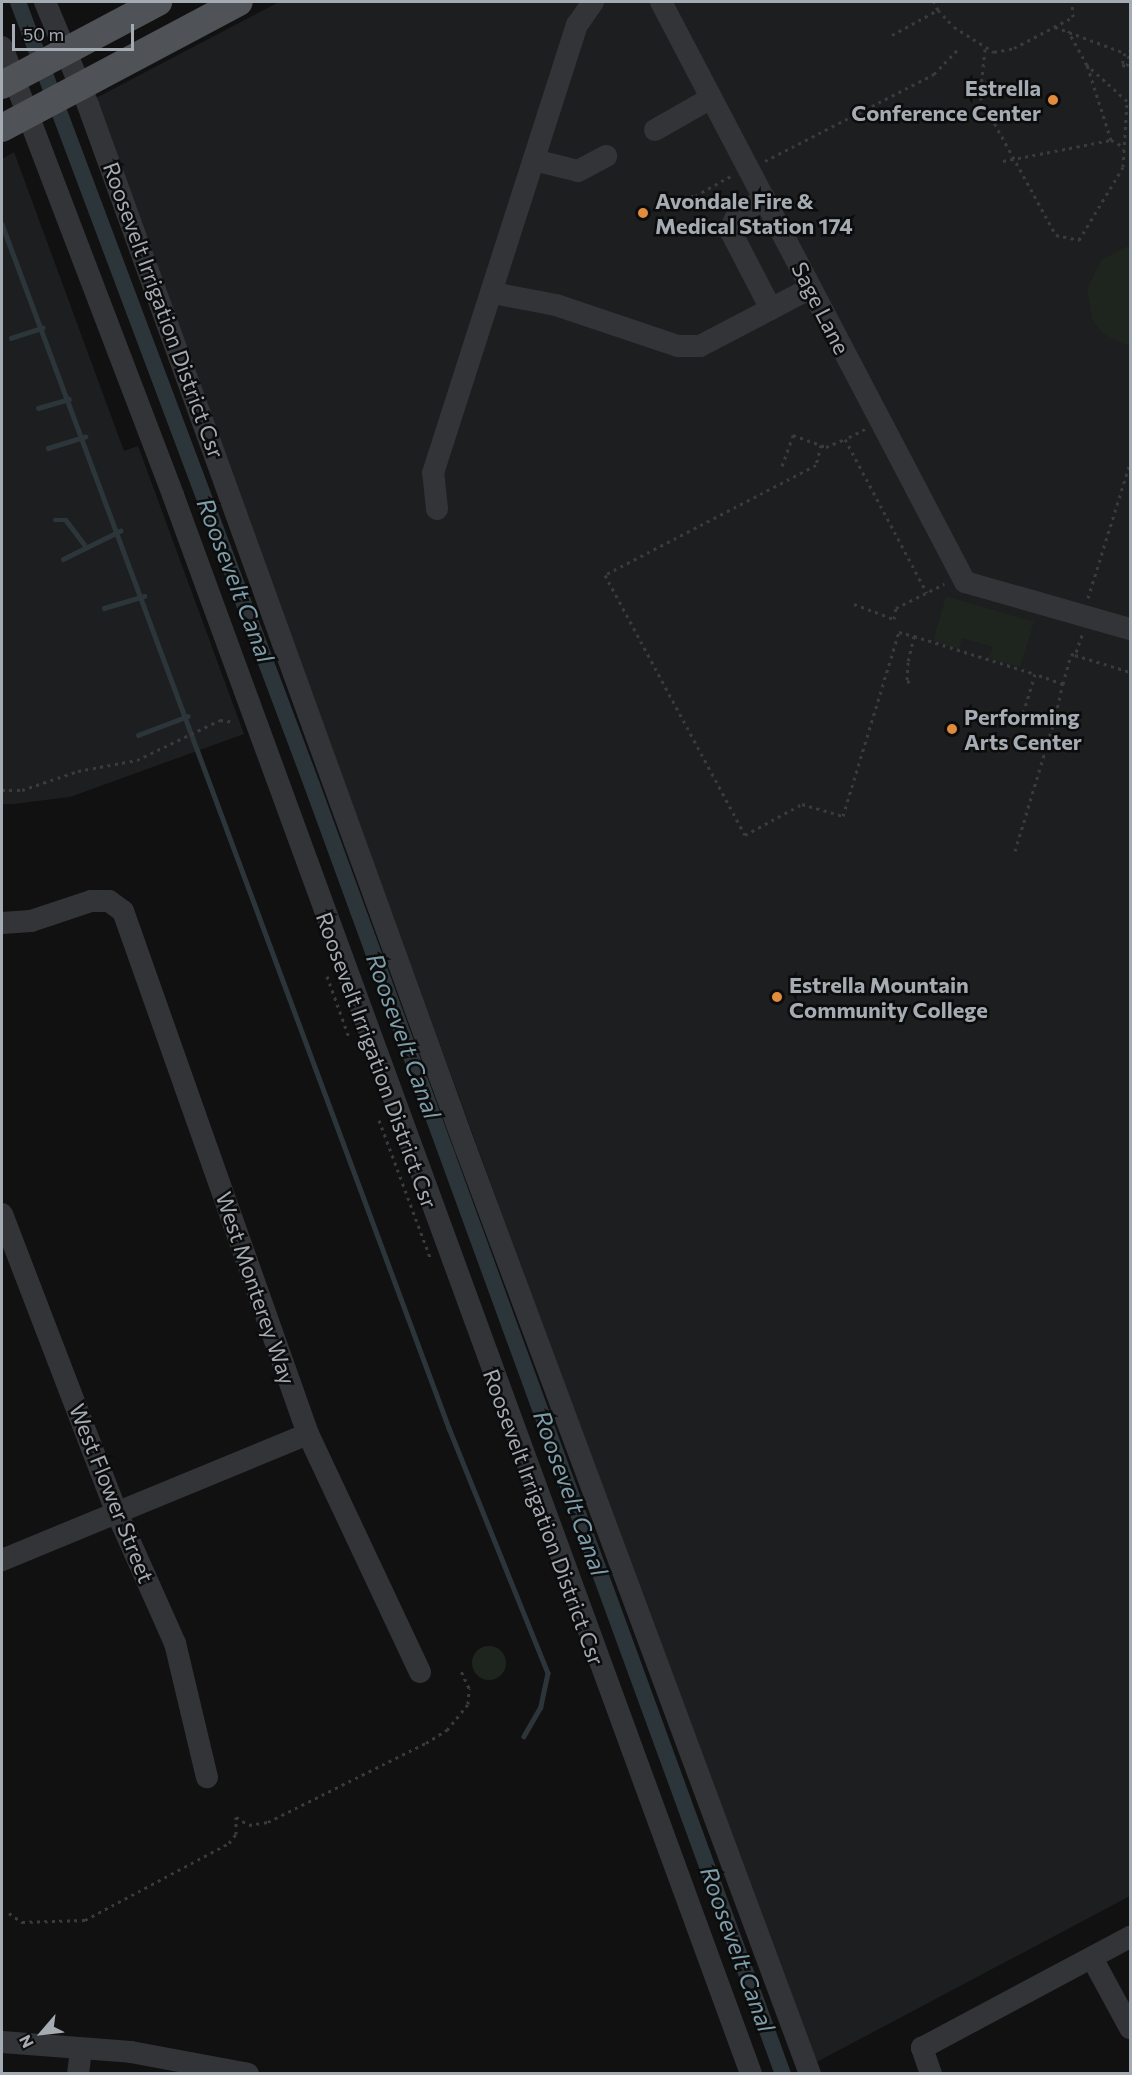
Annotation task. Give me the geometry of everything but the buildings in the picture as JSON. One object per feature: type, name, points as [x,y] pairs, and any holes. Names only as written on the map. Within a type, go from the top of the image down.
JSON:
[{"type":"main road","points":[[8,82],[158,2]]},
{"type":"main road","points":[[2,128],[238,2]]},
{"type":"street","name":"Roosevelt Irrigation District Csr","points":[[45,2],[64,51],[81,86],[810,2073]]},
{"type":"street","points":[[437,509],[433,472],[495,286],[577,25],[593,2]]},
{"type":"street","name":"Sage Lane","points":[[661,2],[711,98],[741,171],[765,199],[963,578]]},
{"type":"street","name":"Roosevelt Irrigation District Csr","points":[[2,48],[8,82],[29,113],[751,2073]]},
{"type":"street","points":[[655,130],[711,98]]},
{"type":"street","points":[[534,160],[578,171],[606,156]]},
{"type":"street","points":[[765,199],[737,215],[730,230],[771,309]]},
{"type":"street","points":[[495,286],[550,294],[556,305],[678,345],[696,346],[811,288]]},
{"type":"street","points":[[963,578],[1087,610],[1131,629]]},
{"type":"street","name":"West Monterey Way","points":[[2,923],[109,901],[123,911],[308,1434],[420,1672]]},
{"type":"street","name":"West Flower Street","points":[[2,1214],[117,1513],[188,1680],[207,1777]]},
{"type":"street","points":[[2,1560],[308,1434]]},
{"type":"street","points":[[931,2073],[922,2048],[1131,1937]]},
{"type":"street","points":[[1092,1958],[1131,2028]]},
{"type":"street","points":[[2,2042],[182,2059],[248,2073]]},
{"type":"street","points":[[78,2073],[81,2049]]},
{"type":"path","points":[[934,2],[938,10],[985,49],[1005,51],[1073,17],[1072,2]]},
{"type":"path","points":[[892,35],[938,10]]},
{"type":"path","points":[[1055,27],[1125,53],[1122,65],[1127,66],[1130,50]]},
{"type":"path","points":[[1068,31],[1087,65],[1111,140]]},
{"type":"path","points":[[985,49],[980,97],[1056,236],[1079,240],[1123,167],[1127,101],[1087,65]]},
{"type":"path","points":[[741,171],[788,153],[802,138],[818,136],[841,118],[857,116],[934,74],[957,50]]},
{"type":"path","points":[[1003,161],[1111,140],[1124,147]]},
{"type":"path","points":[[782,466],[794,435],[821,445],[845,439],[880,421]]},
{"type":"path","points":[[845,439],[927,592]]},
{"type":"path","points":[[821,445],[816,465],[605,575],[745,835],[802,804],[843,816],[899,632],[1063,684]]},
{"type":"path","points":[[1075,655],[1131,463]]},
{"type":"path","points":[[854,604],[894,619],[896,608],[927,592],[963,578]]},
{"type":"path","points":[[912,683],[907,681],[908,662],[914,636]]},
{"type":"path","points":[[1015,851],[1054,722],[1071,654],[1131,672]]},
{"type":"path","points":[[1035,674],[1023,714],[1054,722]]},
{"type":"path","points":[[2,790],[22,790],[78,771],[137,760],[220,720],[235,722],[240,730]]},
{"type":"path","points":[[326,973],[353,1046]]},
{"type":"path","points":[[377,1111],[435,1269]]},
{"type":"path","points":[[9,1912],[22,1922],[84,1920],[229,1843],[236,1834],[236,1817],[249,1825],[268,1822],[426,1743],[447,1730],[468,1704],[469,1688],[461,1671]]},
{"type":"shaded area","name":"Estrella Mountain Community College","points":[[279,2],[1130,2],[1130,1896],[813,2064],[94,99]]},
{"type":"shaded area","points":[[14,152],[124,451],[138,446],[244,734],[70,797],[2,804],[2,159]]},
{"type":"shaded area","points":[[1130,245],[1130,346],[1105,335],[1093,322],[1087,289],[1101,260]]},
{"type":"shaded area","points":[[946,596],[1034,622],[1020,667],[988,658],[993,647],[962,638],[959,649],[933,641]]},
{"type":"shaded area","points":[[489,1646],[501,1651],[506,1663],[501,1675],[489,1680],[477,1675],[472,1663],[477,1651]]},
{"type":"waterway","name":"Roosevelt Canal","points":[[18,2],[312,785],[783,2074]]},
{"type":"waterway","points":[[2,224],[449,1428],[548,1673],[541,1707],[524,1736]]},
{"type":"waterway","points":[[11,338],[42,328]]},
{"type":"waterway","points":[[38,408],[69,399]]},
{"type":"waterway","points":[[48,448],[85,437]]},
{"type":"waterway","points":[[55,520],[66,520],[84,544]]},
{"type":"waterway","points":[[63,559],[120,531]]},
{"type":"waterway","points":[[104,608],[144,596]]},
{"type":"waterway","points":[[138,735],[188,716]]},
{"type":"place","name":"Estrella Conference Center","points":[[1053,100]]},
{"type":"place","name":"Avondale Fire & Medical Station 174","points":[[643,213]]},
{"type":"place","name":"Performing Arts Center","points":[[952,729]]},
{"type":"place","name":"Estrella Mountain Community College","points":[[777,997]]}]
